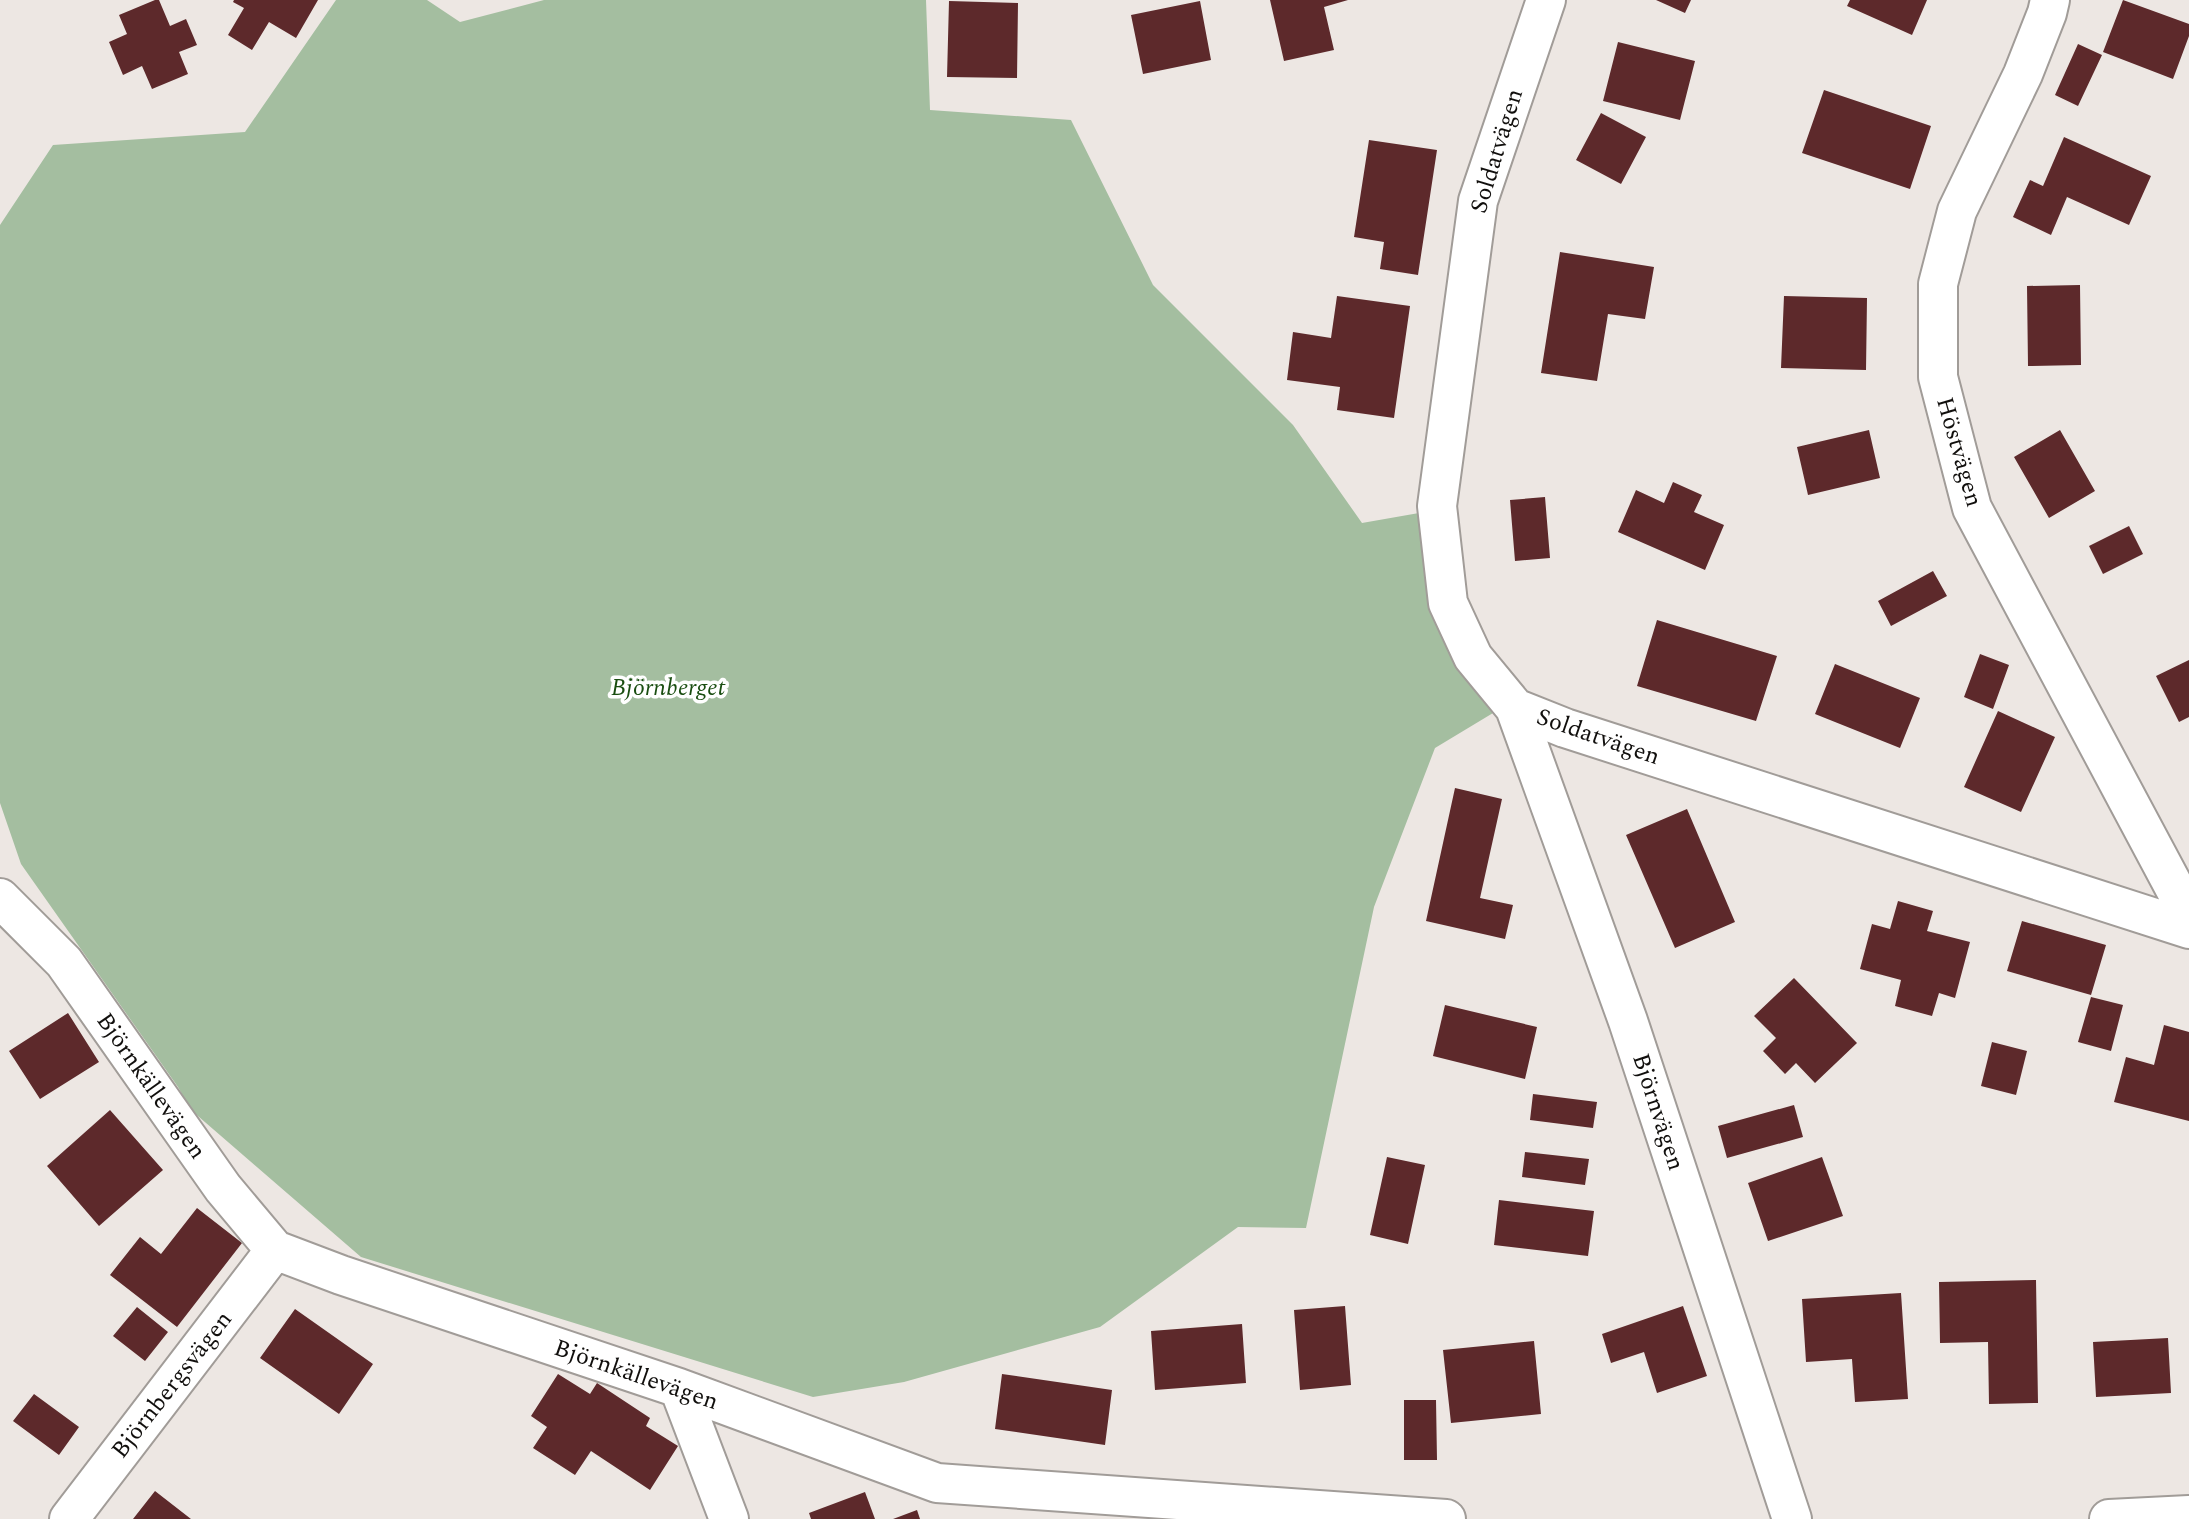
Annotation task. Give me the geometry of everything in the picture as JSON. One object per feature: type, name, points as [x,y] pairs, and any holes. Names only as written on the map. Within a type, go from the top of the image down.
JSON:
[{"type":"street","name":"Soldatvägen","points":[[1546,0],[1478,201],[1437,506],[1448,603],[1473,657],[1515,708],[1565,729],[2189,929]]},
{"type":"street","name":"Höstvägen","points":[[2050,0],[2022,74],[1957,211],[1938,284],[1938,377],[1972,508],[2189,915]]},
{"type":"street","name":"Björnvägen","points":[[1515,708],[1628,1021],[1792,1519]]},
{"type":"street","name":"Björnkällevägen","points":[[0,898],[64,962],[223,1188],[275,1250],[341,1275],[679,1388],[937,1483],[1446,1519]]},
{"type":"street","name":"Björnbergsvägen","points":[[69,1519],[275,1250]]},
{"type":"street","points":[[679,1388],[729,1519]]},
{"type":"street","points":[[2109,1519],[2189,1515]]},
{"type":"green space","name":"Björnberget","points":[[336,0],[427,0],[460,22],[544,0],[926,0],[930,110],[1071,120],[1153,285],[1293,425],[1362,523],[1419,513],[1443,640],[1498,710],[1435,748],[1374,907],[1306,1228],[1238,1227],[1100,1327],[904,1382],[813,1397],[361,1257],[191,1110],[178,1087],[21,864],[0,803],[0,225],[53,145],[245,132]]},
{"type":"building","points":[[159,0],[170,26],[186,19],[197,45],[179,52],[188,74],[152,89],[142,66],[123,75],[109,42],[127,34],[119,15]]},
{"type":"building","points":[[318,0],[296,38],[269,22],[252,50],[228,35],[244,8],[233,2]]},
{"type":"building","points":[[1270,0],[1348,0],[1324,7],[1334,50],[1284,61]]},
{"type":"building","points":[[1656,0],[1691,0],[1685,13]]},
{"type":"building","points":[[1850,0],[1927,0],[1912,35],[1847,6]]},
{"type":"building","points":[[2123,0],[2189,24],[2189,36],[2173,79],[2103,52]]},
{"type":"building","points":[[949,1],[1018,3],[1017,78],[947,77]]},
{"type":"building","points":[[1200,1],[1211,60],[1143,74],[1131,15]]},
{"type":"building","points":[[1618,42],[1695,61],[1680,120],[1603,101]]},
{"type":"building","points":[[2078,44],[2102,55],[2078,106],[2055,95]]},
{"type":"building","points":[[1824,90],[1931,126],[1910,189],[1802,153]]},
{"type":"building","points":[[1601,113],[1646,137],[1621,184],[1576,160]]},
{"type":"building","points":[[2064,137],[2151,176],[2129,225],[2067,197],[2051,235],[2013,217],[2030,180],[2043,186]]},
{"type":"building","points":[[1369,140],[1437,150],[1418,275],[1380,269],[1384,242],[1354,237]]},
{"type":"building","points":[[1560,252],[1654,267],[1645,319],[1608,314],[1597,381],[1541,373]]},
{"type":"building","points":[[2080,285],[2081,365],[2028,366],[2027,286]]},
{"type":"building","points":[[1337,296],[1410,306],[1394,418],[1337,410],[1340,387],[1287,380],[1293,332],[1331,338]]},
{"type":"building","points":[[1784,296],[1867,298],[1866,370],[1781,368]]},
{"type":"building","points":[[1869,430],[1880,478],[1808,495],[1797,447]]},
{"type":"building","points":[[2060,430],[2095,491],[2049,518],[2014,457]]},
{"type":"building","points":[[1673,482],[1702,495],[1694,512],[1724,525],[1705,570],[1618,532],[1636,490],[1664,503]]},
{"type":"building","points":[[1545,497],[1550,558],[1515,561],[1510,500]]},
{"type":"building","points":[[2129,526],[2143,554],[2103,574],[2089,546]]},
{"type":"building","points":[[1933,571],[1947,596],[1891,626],[1878,601]]},
{"type":"building","points":[[1657,620],[1777,656],[1756,721],[1637,686]]},
{"type":"building","points":[[1980,654],[2009,665],[1993,709],[1964,697]]},
{"type":"building","points":[[2189,660],[2189,717],[2179,722],[2156,676]]},
{"type":"building","points":[[1835,664],[1920,698],[1900,748],[1815,714]]},
{"type":"building","points":[[1998,711],[2055,737],[2021,812],[1964,787]]},
{"type":"building","points":[[1455,788],[1502,799],[1480,898],[1513,905],[1505,939],[1426,921]]},
{"type":"building","points":[[1687,809],[1735,922],[1675,948],[1626,835]]},
{"type":"building","points":[[1898,901],[1933,911],[1927,931],[1970,942],[1955,998],[1939,993],[1932,1016],[1895,1006],[1901,980],[1860,969],[1872,924],[1890,929]]},
{"type":"building","points":[[2022,921],[2106,945],[2091,995],[2007,971]]},
{"type":"building","points":[[1794,978],[1857,1043],[1815,1083],[1796,1063],[1785,1074],[1763,1051],[1776,1038],[1754,1016]]},
{"type":"building","points":[[2091,997],[2123,1005],[2111,1051],[2078,1042]]},
{"type":"building","points":[[1445,1005],[1537,1027],[1525,1079],[1433,1056]]},
{"type":"building","points":[[68,1013],[99,1062],[40,1099],[9,1051]]},
{"type":"building","points":[[2164,1025],[2189,1032],[2189,1121],[2114,1102],[2126,1057],[2154,1065]]},
{"type":"building","points":[[1992,1042],[2027,1051],[2016,1095],[1981,1086]]},
{"type":"building","points":[[1533,1094],[1597,1102],[1593,1128],[1530,1120]]},
{"type":"building","points":[[1794,1105],[1803,1137],[1727,1158],[1718,1126]]},
{"type":"building","points":[[110,1110],[163,1170],[99,1226],[47,1166]]},
{"type":"building","points":[[1525,1152],[1589,1159],[1585,1185],[1522,1177]]},
{"type":"building","points":[[1387,1157],[1425,1165],[1408,1244],[1370,1235]]},
{"type":"building","points":[[1822,1157],[1843,1216],[1768,1241],[1748,1183]]},
{"type":"building","points":[[1499,1200],[1594,1211],[1588,1256],[1494,1245]]},
{"type":"building","points":[[197,1208],[242,1243],[177,1327],[110,1275],[140,1237],[161,1254]]},
{"type":"building","points":[[2036,1280],[2038,1403],[1989,1404],[1988,1342],[1940,1343],[1939,1282]]},
{"type":"building","points":[[1901,1293],[1908,1399],[1855,1402],[1852,1359],[1806,1362],[1802,1299]]},
{"type":"building","points":[[1345,1306],[1351,1385],[1300,1390],[1294,1310]]},
{"type":"building","points":[[1683,1306],[1707,1376],[1657,1393],[1644,1352],[1611,1363],[1602,1334]]},
{"type":"building","points":[[137,1307],[168,1332],[145,1361],[113,1336]]},
{"type":"building","points":[[295,1309],[373,1364],[339,1414],[260,1358]]},
{"type":"building","points":[[1242,1324],[1246,1383],[1155,1390],[1151,1331]]},
{"type":"building","points":[[2168,1338],[2171,1393],[2096,1397],[2093,1342]]},
{"type":"building","points":[[1534,1341],[1541,1414],[1451,1423],[1443,1350]]},
{"type":"building","points":[[558,1374],[590,1394],[597,1383],[650,1418],[646,1426],[678,1446],[650,1490],[591,1451],[575,1475],[533,1448],[547,1427],[531,1416]]},
{"type":"building","points":[[1002,1374],[1112,1390],[1105,1445],[995,1429]]},
{"type":"building","points":[[34,1394],[79,1427],[59,1455],[13,1421]]},
{"type":"building","points":[[1404,1400],[1436,1400],[1437,1460],[1404,1460]]},
{"type":"building","points":[[155,1491],[191,1519],[133,1519]]},
{"type":"building","points":[[865,1492],[875,1519],[811,1519],[809,1513]]},
{"type":"building","points":[[917,1510],[920,1519],[893,1519]]}]
